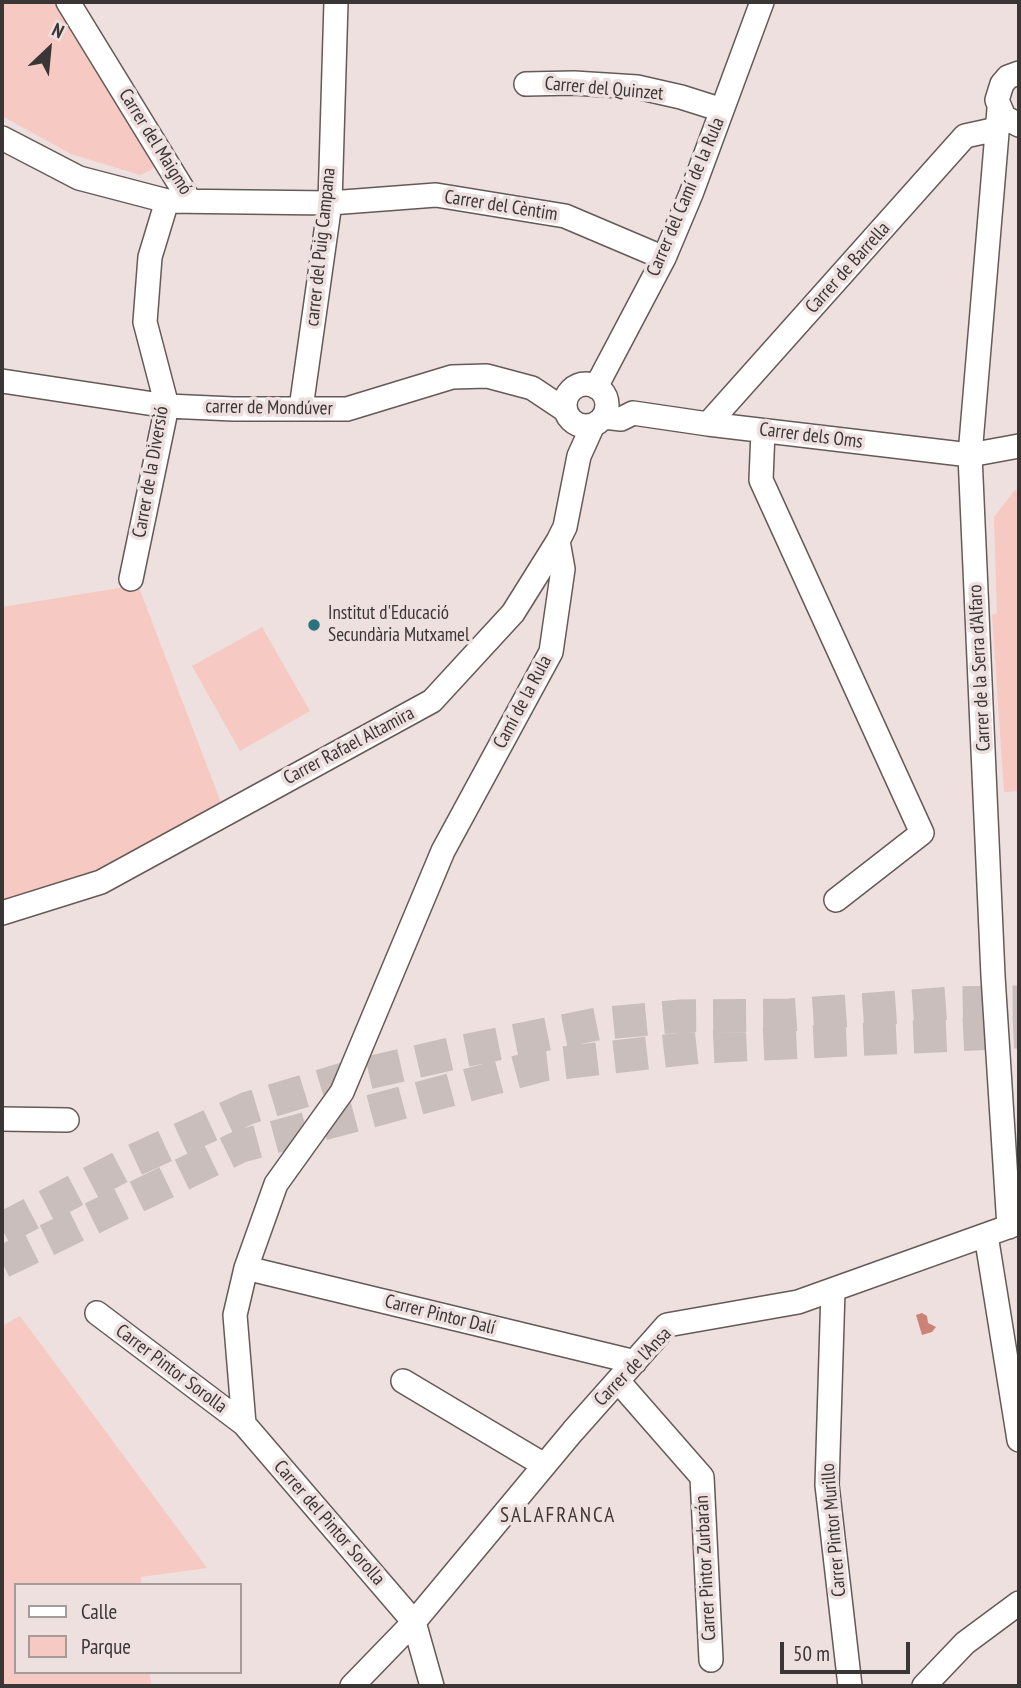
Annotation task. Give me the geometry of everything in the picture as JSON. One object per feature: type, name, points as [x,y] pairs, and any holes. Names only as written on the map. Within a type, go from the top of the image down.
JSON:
[{"type":"street","name":"Carrer del Maigmó","points":[[68,2],[190,201],[330,203]]},
{"type":"street","name":"carrer del Puig Campana","points":[[301,408],[330,203],[337,2]]},
{"type":"street","name":"Carrer del Camí de la Rula","points":[[588,406],[664,258],[691,194],[762,2]]},
{"type":"street","name":"Carrer de la Serra d'Alfaro","points":[[1014,1225],[993,976],[970,454],[1005,121],[997,100],[1002,84],[1008,77],[1019,73]]},
{"type":"street","name":"Carrer del Quinzet","points":[[526,84],[574,83],[637,87],[722,110]]},
{"type":"street","name":"Carrer de Barrella","points":[[708,424],[965,136],[1005,121]]},
{"type":"street","points":[[2,138],[79,178],[167,201],[190,201]]},
{"type":"street","name":"Carrer del Cèntim","points":[[330,203],[436,195],[565,216],[664,258]]},
{"type":"street","name":"Carrer de la Diversió","points":[[131,579],[167,406],[145,322],[150,257],[167,201]]},
{"type":"street","name":"carrer de Mondúver","points":[[2,381],[167,406],[347,409],[452,377],[487,376],[588,406]]},
{"type":"street","name":"Carrer dels Oms","points":[[588,406],[624,405],[633,413],[708,424],[970,454],[1019,446]]},
{"type":"street","name":"Carrer Rafael Altamira","points":[[2,913],[101,882],[432,701],[513,613],[558,541],[565,527],[579,456],[573,439],[588,406]]},
{"type":"street","points":[[763,431],[761,480],[922,833],[836,900]]},
{"type":"street","name":"Camí de la Rula","points":[[244,1424],[235,1315],[246,1268],[276,1184],[342,1092],[443,851],[551,652],[563,569],[558,541]]},
{"type":"street","points":[[2,1118],[67,1120]]},
{"type":"street","name":"Carrer de l'Ansa","points":[[352,1686],[414,1622],[544,1465],[667,1325],[798,1302],[1014,1225]]},
{"type":"street","points":[[986,1235],[1019,1440]]},
{"type":"street","name":"Carrer Pintor Dalí","points":[[246,1268],[635,1362]]},
{"type":"street","name":"Carrer Pintor Murillo","points":[[833,1290],[827,1485],[850,1686]]},
{"type":"street","name":"Carrer Pintor Sorolla","points":[[97,1313],[244,1424]]},
{"type":"street","points":[[403,1381],[544,1465]]},
{"type":"street","name":"Carrer Pintor Zurbarán","points":[[618,1381],[702,1477],[711,1660]]},
{"type":"street","name":"Carrer del Pintor Sorolla","points":[[244,1424],[414,1622]]},
{"type":"street","points":[[924,1686],[965,1643],[1019,1603]]},
{"type":"street","points":[[414,1622],[432,1686]]},
{"type":"green space","points":[[2,2],[53,2],[156,163],[151,170],[140,175],[71,154],[2,116]]},
{"type":"green space","points":[[1015,490],[1019,494],[1019,791],[1004,792],[992,615],[997,613],[994,517]]},
{"type":"green space","points":[[138,585],[225,813],[101,882],[2,913],[2,607]]},
{"type":"green space","points":[[262,627],[310,711],[240,751],[192,666]]},
{"type":"green space","points":[[20,1316],[207,1568],[141,1577],[141,1583],[14,1583],[14,1674],[150,1674],[151,1686],[2,1686],[2,1326]]},
{"type":"shaded area","points":[[922,1313],[927,1316],[928,1323],[936,1327],[932,1332],[922,1335],[916,1315]]},
{"type":"tunnel","points":[[2,1229],[128,1163],[248,1108],[350,1077],[463,1051],[597,1024],[681,1016],[790,1015],[953,1003],[1019,1002]]},
{"type":"tunnel","points":[[2,1262],[241,1146],[543,1065],[701,1047],[1019,1032]]},
{"type":"place","name":"Institut d'Educació Secundària Mutxamel","points":[[314,625]]},
{"type":"district","name":"SALAFRANCA","points":[[558,1516]]}]
